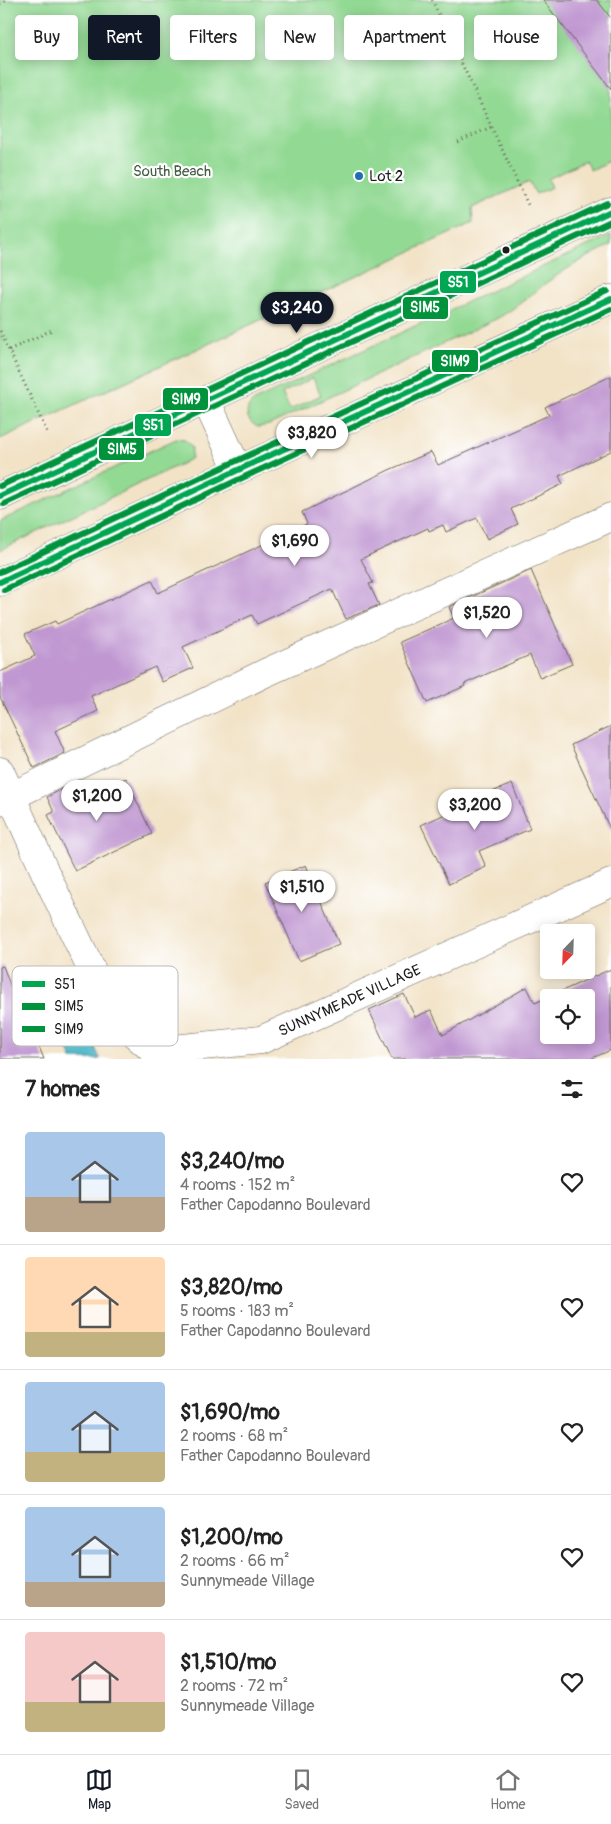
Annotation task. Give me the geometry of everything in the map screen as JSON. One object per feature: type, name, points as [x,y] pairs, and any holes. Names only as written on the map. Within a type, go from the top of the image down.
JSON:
[{"type":"main road","points":[[0,496],[611,211]]},
{"type":"main road","points":[[0,582],[238,470],[611,299]]},
{"type":"main road","points":[[206,400],[238,470]]},
{"type":"main road","points":[[6,799],[265,673],[611,517]]},
{"type":"main road","name":"SUNNYMEADE VILLAGE","points":[[0,771],[6,799],[89,966]]},
{"type":"main road","name":"SUNNYMEADE VILLAGE","points":[[148,1046],[154,1051],[261,1040],[611,883]]},
{"type":"path","points":[[0,4],[7,0]]},
{"type":"path","points":[[432,0],[528,207]]},
{"type":"path","points":[[458,142],[491,127]]},
{"type":"path","points":[[9,350],[54,329]]},
{"type":"path","points":[[0,331],[47,432]]},
{"type":"green space","name":"South Beach","points":[[0,0],[611,0],[611,160],[590,170],[585,161],[548,179],[552,187],[536,194],[529,182],[472,208],[473,223],[0,439]]},
{"type":"green space","points":[[611,235],[611,245],[562,272],[498,318],[269,425],[258,427],[248,418],[247,410],[256,400]],"holes":[[[313,378],[321,395],[290,410],[282,393]]]},
{"type":"green space","points":[[176,439],[185,440],[192,448],[191,458],[185,462],[0,550],[0,521]]},
{"type":"water","points":[[71,1046],[95,1046],[100,1059],[72,1059],[68,1049]]},
{"type":"building","points":[[543,0],[597,0],[611,18],[611,89],[557,18],[557,15],[554,15]]},
{"type":"building","points":[[611,376],[611,451],[559,476],[563,484],[511,509],[518,524],[487,539],[477,518],[446,532],[443,525],[429,531],[428,528],[361,559],[373,583],[369,584],[379,605],[346,619],[332,589],[257,624],[252,615],[183,647],[193,668],[162,682],[155,667],[91,696],[98,711],[55,731],[65,753],[34,768],[0,697],[0,672],[35,656],[25,634],[55,621],[57,624],[152,580],[158,593],[307,524],[302,512],[389,470],[431,452],[438,465],[549,415],[545,407]]},
{"type":"building","points":[[531,570],[572,664],[540,678],[530,655],[464,684],[465,686],[427,703],[400,642],[454,618],[449,607]]},
{"type":"building","points":[[611,726],[611,831],[571,745]]},
{"type":"building","points":[[126,778],[152,834],[75,871],[48,815],[54,812],[47,797],[78,781],[86,797]]},
{"type":"building","points":[[512,784],[530,829],[479,851],[486,867],[449,884],[421,825],[474,801],[474,799]]},
{"type":"building","points":[[306,865],[339,944],[299,961],[265,882]]},
{"type":"building","points":[[3,966],[12,990],[12,1046],[39,1046],[44,1059],[0,1059],[0,967]]},
{"type":"building","points":[[611,969],[611,1050],[590,1059],[392,1059],[369,1010],[404,994],[415,1017],[431,1010],[443,1035],[527,987],[535,1003],[540,1001],[540,1044],[595,1044],[595,989],[566,989],[589,979],[595,979],[595,976]]},
{"type":"transit line","name":"SIM9","points":[[0,486],[607,203]]},
{"type":"transit line","name":"S51","points":[[0,496],[611,211]]},
{"type":"transit line","name":"SIM5","points":[[4,504],[611,221]]},
{"type":"transit line","name":"SIM9","points":[[0,572],[234,462],[607,291]]},
{"type":"transit line","name":"S51","points":[[0,582],[238,470],[611,299]]},
{"type":"transit line","name":"SIM5","points":[[4,590],[242,478],[611,309]]},
{"type":"place","name":"Lot 2","points":[[359,176]]}]
